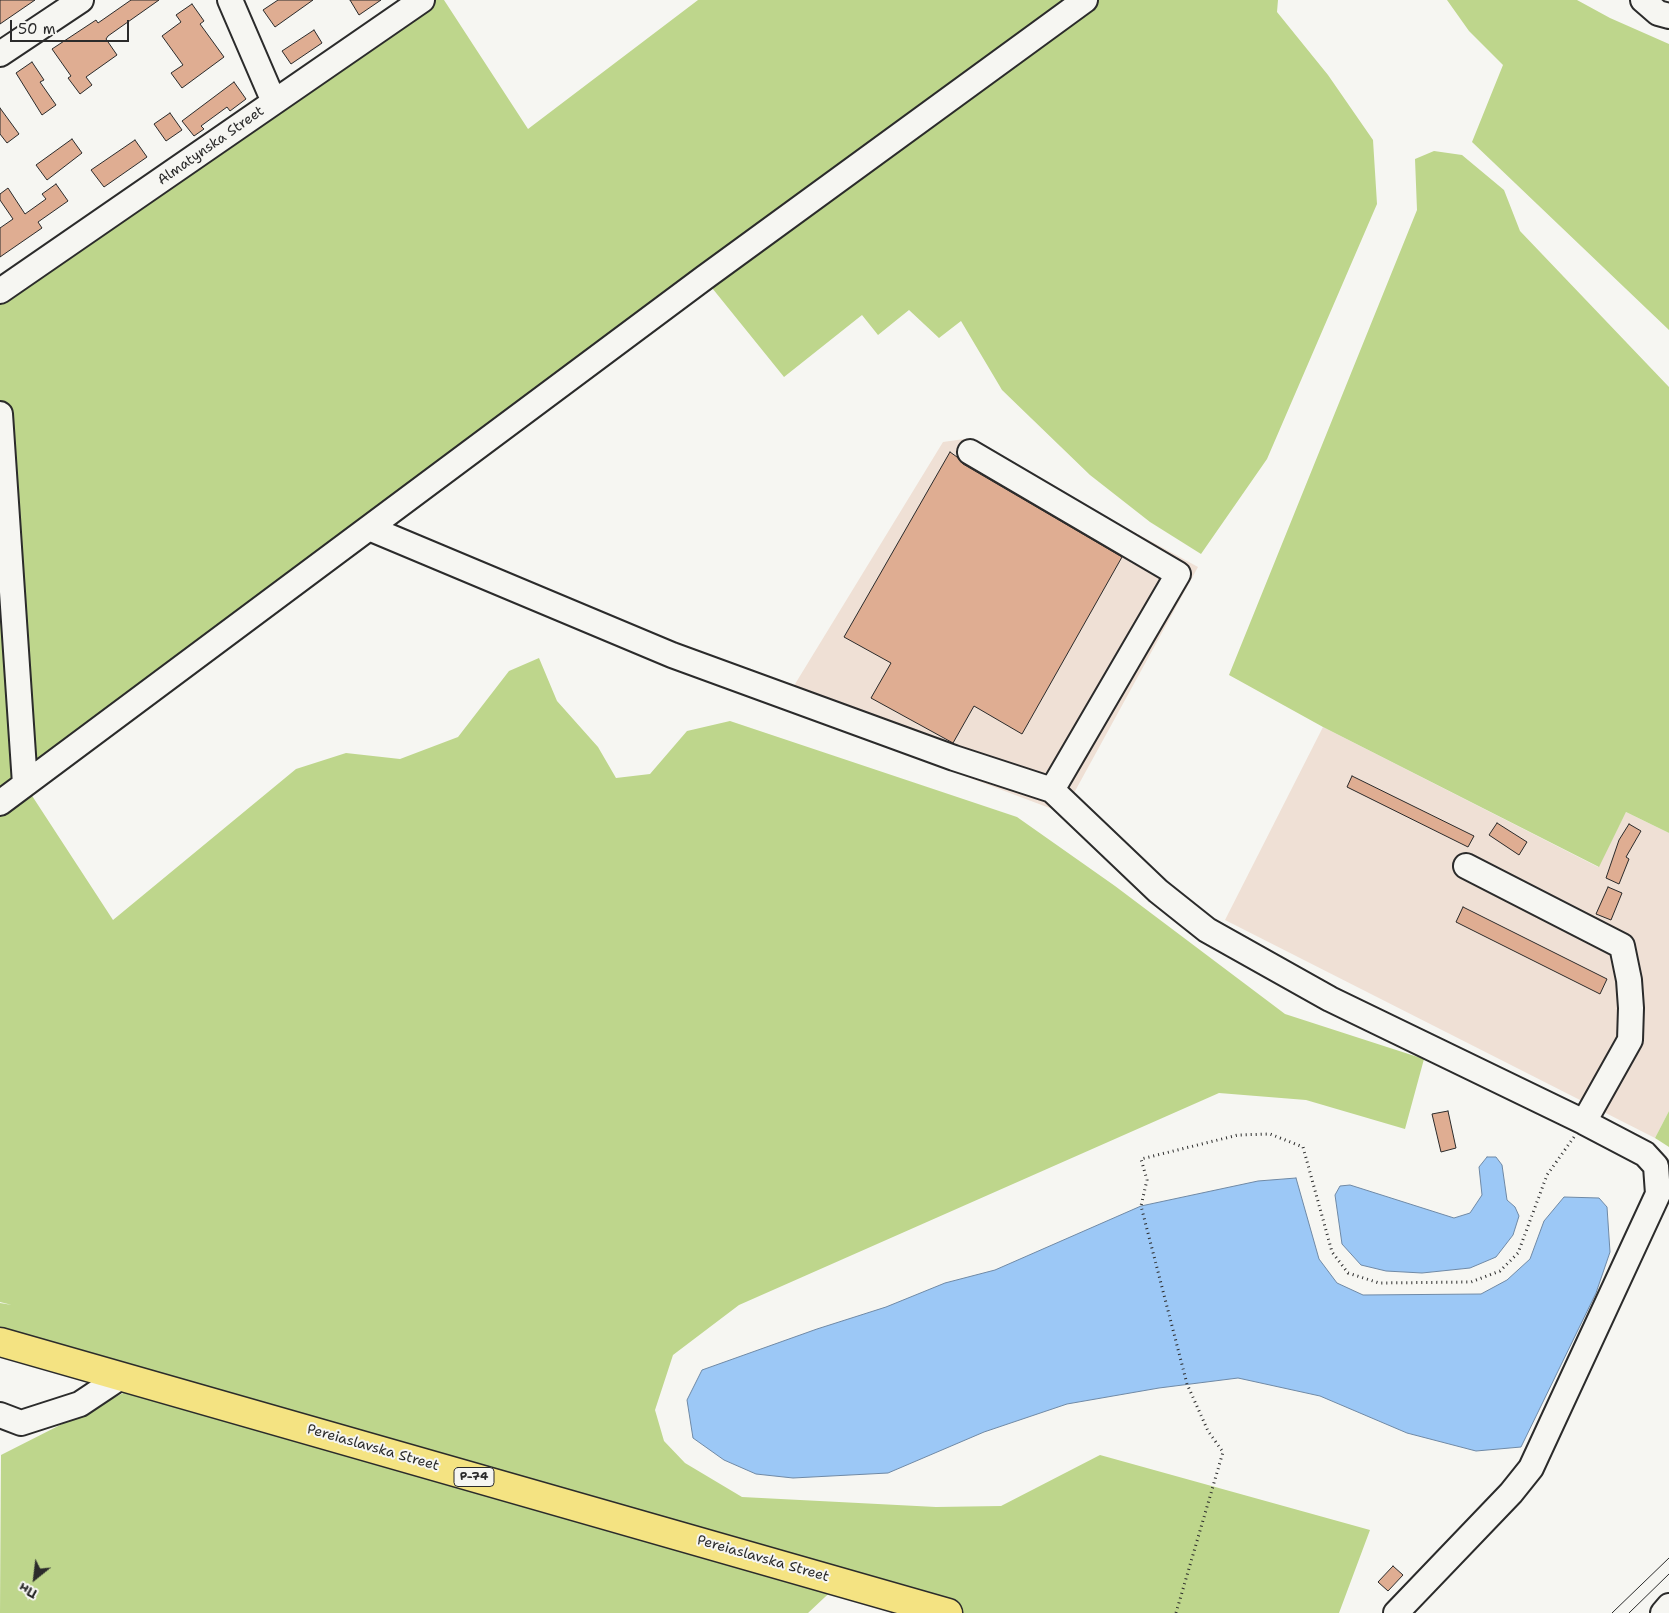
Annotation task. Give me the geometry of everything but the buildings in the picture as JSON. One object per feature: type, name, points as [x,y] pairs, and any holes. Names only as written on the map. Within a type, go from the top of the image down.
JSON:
[{"type":"main road","name":"Pereiaslavska Street","points":[[0,1342],[948,1613]]},
{"type":"street","points":[[0,54],[81,0]]},
{"type":"street","points":[[230,0],[274,102]]},
{"type":"street","name":"Almatynska Street","points":[[0,291],[422,0]]},
{"type":"street","points":[[0,803],[704,278],[1085,0]]},
{"type":"street","points":[[1643,0],[1658,13],[1669,16]]},
{"type":"street","points":[[0,414],[25,784]]},
{"type":"street","points":[[970,452],[1178,574],[1052,790]]},
{"type":"street","points":[[369,528],[672,655],[954,758],[1052,790],[1158,891],[1207,930],[1330,1000],[1584,1122],[1645,1154],[1656,1166],[1658,1194],[1531,1468],[1511,1493],[1396,1613]]},
{"type":"street","points":[[1466,866],[1622,946],[1629,980],[1631,1008],[1630,1040],[1584,1122]]},
{"type":"street","points":[[0,1415],[22,1423],[80,1404],[122,1376]]},
{"type":"street","points":[[1663,1613],[1669,1606]]},
{"type":"path","points":[[1176,1613],[1223,1452],[1208,1431],[1187,1384],[1141,1206],[1147,1180],[1141,1159],[1238,1135],[1270,1134],[1303,1146],[1332,1252],[1348,1273],[1379,1283],[1471,1282],[1500,1272],[1518,1253],[1546,1174],[1584,1122]]},
{"type":"shaded area","points":[[964,439],[1198,567],[1063,813],[781,707],[943,442]]},
{"type":"shaded area","points":[[1323,727],[1598,867],[1626,812],[1669,833],[1669,1111],[1655,1138],[1225,920]]},
{"type":"green space","points":[[422,0],[444,0],[528,129],[698,0],[1278,0],[1277,12],[1328,75],[1373,140],[1377,204],[1267,459],[1201,554],[1150,522],[1090,475],[1002,390],[961,321],[939,338],[909,310],[878,335],[862,315],[784,377],[704,278],[25,785],[113,920],[296,769],[346,753],[400,759],[458,737],[509,671],[539,658],[557,701],[598,747],[616,778],[650,774],[687,731],[730,721],[1017,817],[1115,886],[1285,1014],[1424,1059],[1405,1129],[1306,1100],[1219,1093],[739,1305],[673,1355],[655,1410],[664,1441],[685,1463],[742,1497],[936,1507],[1001,1506],[1100,1455],[1370,1530],[1339,1613],[948,1613],[841,1582],[808,1613],[0,1613],[1,1455],[143,1383],[0,1342],[0,1303],[12,1305],[0,1302],[0,291]]},
{"type":"green space","points":[[1447,0],[1577,0],[1610,18],[1669,44],[1669,330],[1472,142],[1503,65],[1469,31]]},
{"type":"green space","points":[[1434,151],[1462,155],[1504,190],[1520,231],[1669,387],[1669,833],[1626,812],[1599,867],[1323,727],[1229,675],[1417,210],[1415,159]]},
{"type":"green space","points":[[1669,1111],[1669,1147],[1655,1138]]},
{"type":"water","points":[[1487,1157],[1496,1157],[1502,1165],[1507,1200],[1515,1207],[1519,1216],[1513,1235],[1496,1257],[1470,1268],[1422,1273],[1386,1271],[1361,1265],[1342,1244],[1335,1195],[1340,1186],[1350,1185],[1454,1218],[1470,1213],[1482,1195],[1479,1167]]},
{"type":"water","points":[[1296,1178],[1319,1259],[1337,1283],[1363,1295],[1481,1294],[1507,1280],[1530,1259],[1544,1221],[1564,1197],[1599,1198],[1607,1207],[1610,1252],[1596,1293],[1521,1447],[1476,1451],[1407,1433],[1320,1396],[1238,1378],[1159,1388],[1067,1404],[984,1432],[888,1473],[793,1478],[756,1474],[724,1460],[693,1438],[687,1400],[702,1370],[817,1329],[886,1307],[945,1283],[995,1270],[1141,1206],[1258,1181]]},
{"type":"tram line","points":[[1612,1613],[1669,1558]]},
{"type":"tram line","points":[[1629,1613],[1669,1574]]}]
